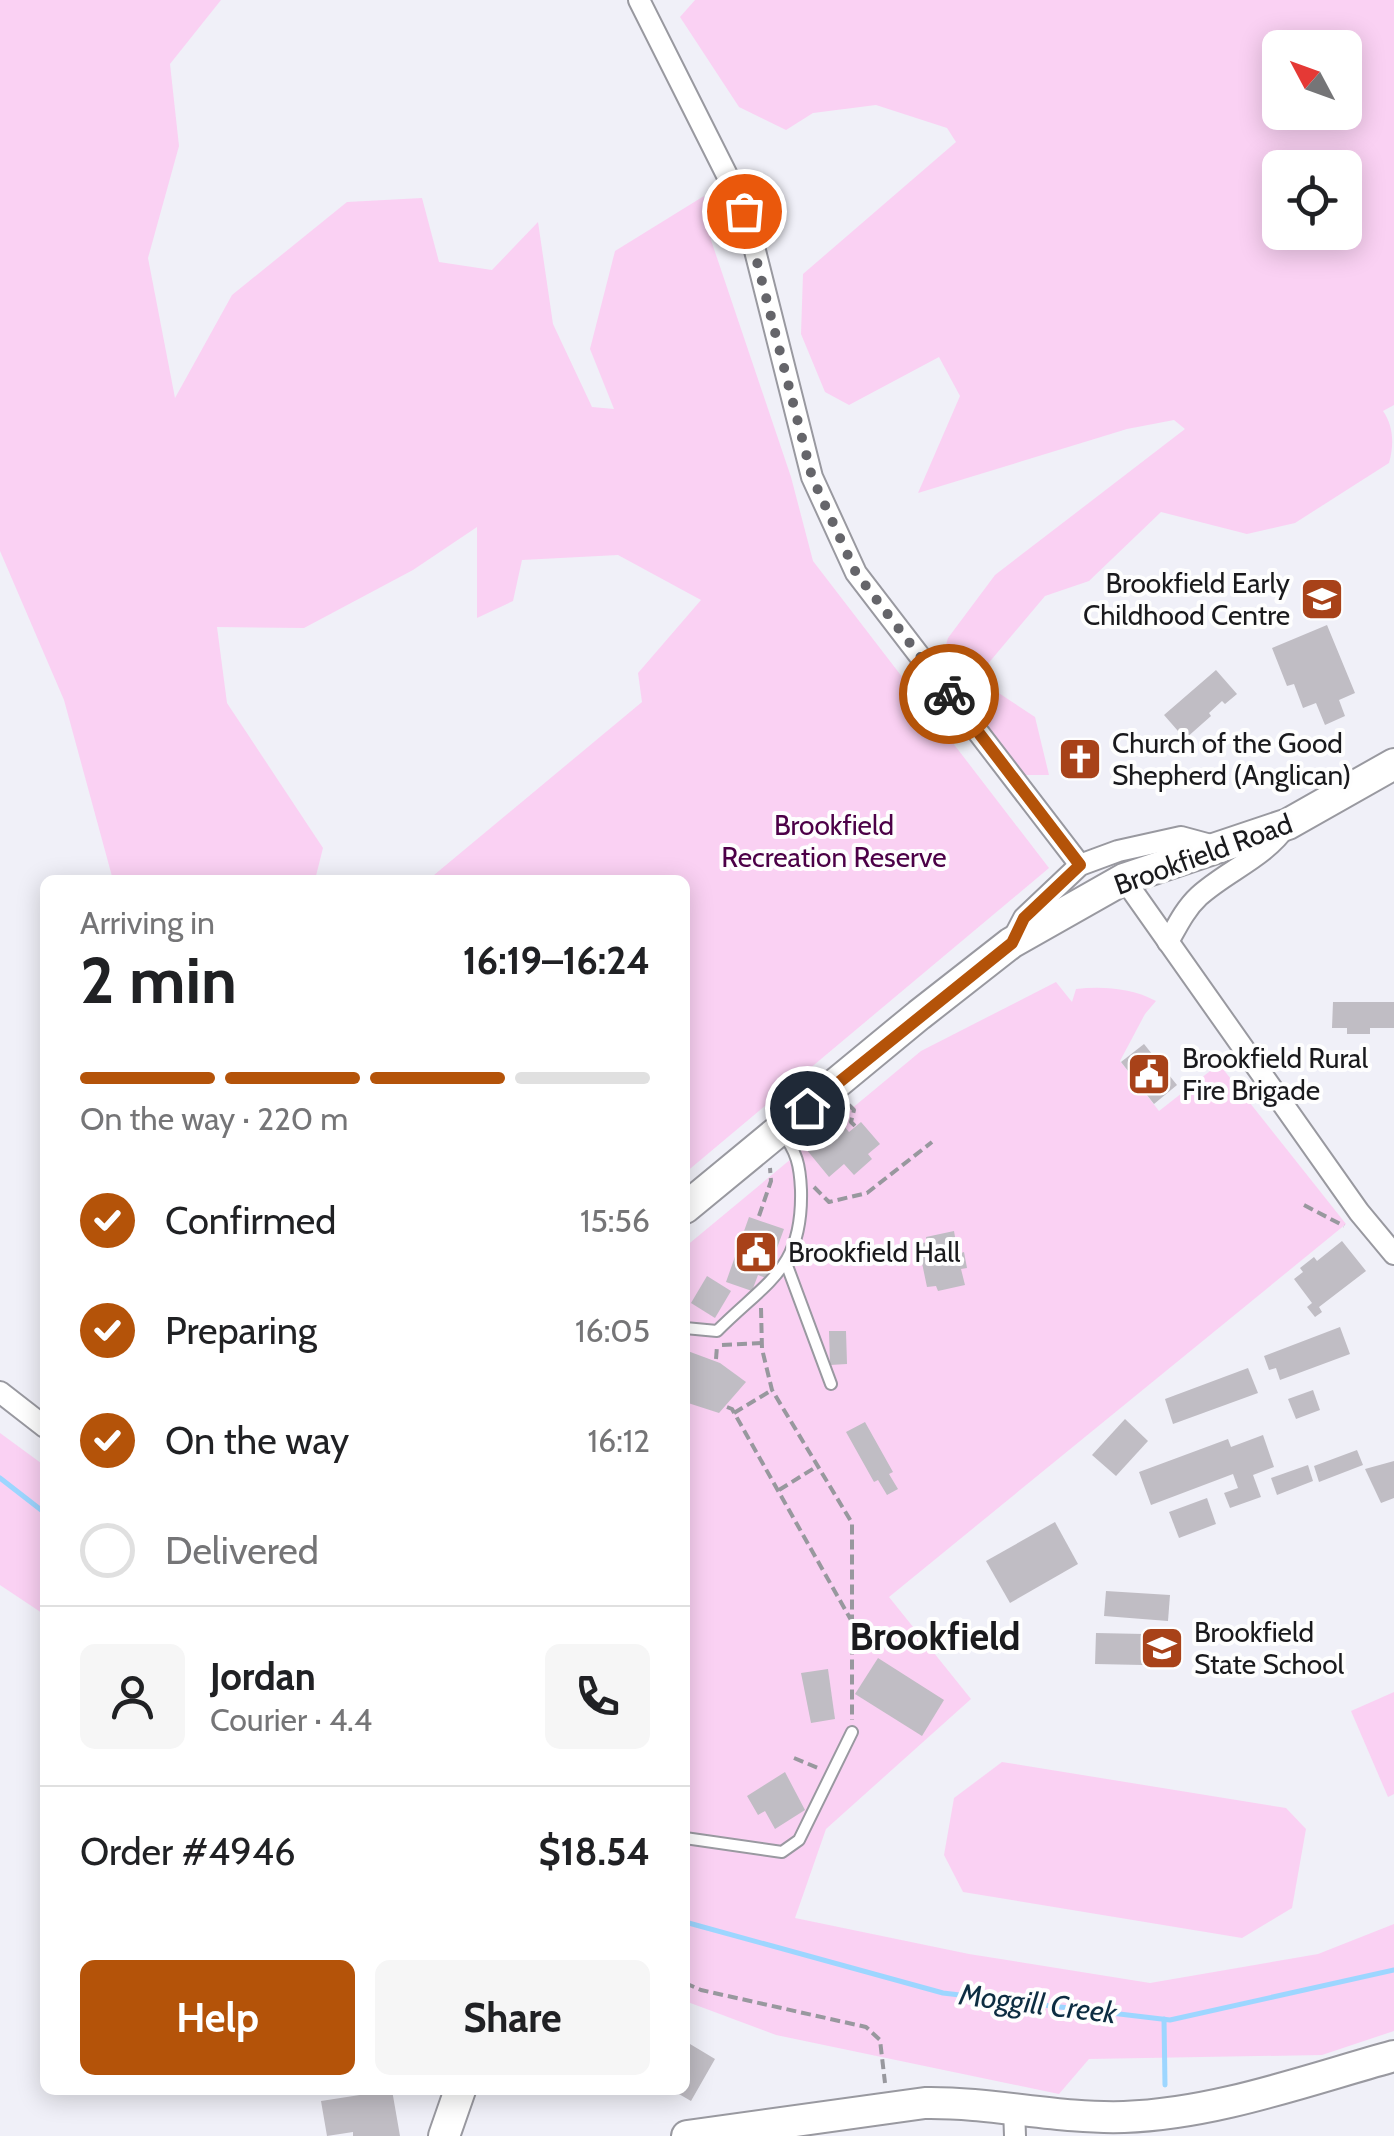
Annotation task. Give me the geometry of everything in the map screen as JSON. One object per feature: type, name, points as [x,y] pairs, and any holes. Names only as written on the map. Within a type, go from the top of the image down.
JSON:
[{"type":"main road","name":"Brookfield Road","points":[[690,1204],[918,1015],[1012,943],[1124,879],[1288,824],[1394,764]]},
{"type":"main road","points":[[688,2136],[885,2108],[960,2103],[1015,2122],[1151,2116],[1202,2107],[1394,2056]]},
{"type":"main road","points":[[444,2136],[458,2095]]},
{"type":"street","points":[[639,0],[744,211],[812,477],[856,573],[1080,865]]},
{"type":"street","points":[[1168,942],[1186,910],[1202,894],[1274,844],[1288,824]]},
{"type":"street","points":[[1012,943],[1024,918],[1080,865],[1118,851],[1181,837],[1223,848]]},
{"type":"street","points":[[1124,879],[1360,1212],[1394,1254]]},
{"type":"street","points":[[0,1392],[40,1423]]},
{"type":"lane","points":[[690,1329],[717,1332],[786,1264],[802,1223],[800,1173],[792,1145],[779,1130]]},
{"type":"lane","points":[[786,1264],[831,1384]]},
{"type":"lane","points":[[690,1839],[782,1852],[799,1840],[852,1732]]},
{"type":"path","points":[[846,1102],[854,1110],[851,1122],[855,1126]]},
{"type":"path","points":[[800,1173],[828,1202],[868,1192],[932,1142]]},
{"type":"path","points":[[759,1216],[771,1181],[770,1163]]},
{"type":"path","points":[[1304,1205],[1357,1231]]},
{"type":"path","points":[[760,1288],[762,1343],[772,1390],[852,1523],[852,1732]]},
{"type":"path","points":[[717,1345],[762,1343]]},
{"type":"path","points":[[734,1413],[772,1390]]},
{"type":"path","points":[[728,1407],[853,1624]]},
{"type":"path","points":[[779,1490],[816,1466]]},
{"type":"path","points":[[794,1758],[832,1773]]},
{"type":"path","points":[[690,1986],[866,2027],[880,2040],[885,2108]]},
{"type":"green space","name":"Brookfield Recreation Reserve","points":[[0,0],[221,0],[170,64],[179,146],[148,258],[175,398],[232,295],[347,202],[422,198],[439,262],[492,270],[538,222],[553,324],[592,407],[614,409],[590,349],[615,251],[704,196],[711,240],[791,477],[813,561],[1049,868],[690,1169],[690,875],[434,875],[642,702],[638,673],[701,600],[618,555],[522,560],[513,601],[477,618],[477,527],[413,570],[304,628],[217,627],[227,703],[323,848],[316,875],[112,875],[64,700],[0,551]]},
{"type":"green space","points":[[695,0],[1394,0],[1394,405],[1383,411],[1392,436],[1389,463],[1295,523],[1247,534],[1161,512],[1089,581],[1045,596],[976,678],[1035,717],[1049,775],[1023,775],[939,667],[948,638],[995,575],[1185,429],[1174,420],[1127,429],[918,493],[960,396],[939,357],[849,405],[825,392],[801,334],[803,274],[956,142],[947,128],[876,105],[813,113],[786,130],[739,107],[680,17]]},
{"type":"green space","points":[[1056,982],[1072,1002],[1076,989],[1127,991],[1147,997],[1156,1001],[1120,1061],[1159,1111],[1219,1064],[1346,1224],[889,1597],[971,1699],[826,1829],[795,1918],[969,1954],[1150,1983],[1318,1954],[1394,1924],[1394,2031],[1322,2055],[1089,2059],[1059,2094],[776,2035],[690,2003],[690,1243],[921,1051]]},
{"type":"green space","points":[[0,1433],[40,1462],[40,1612],[0,1585]]},
{"type":"green space","points":[[1394,1692],[1394,1794],[1388,1797],[1351,1711]]},
{"type":"green space","points":[[1002,1762],[1286,1808],[1306,1829],[1292,1908],[1242,1938],[963,1892],[944,1855],[954,1798]]},
{"type":"building","points":[[1327,625],[1355,693],[1339,700],[1345,716],[1325,725],[1316,703],[1303,708],[1294,684],[1287,686],[1272,648]]},
{"type":"building","points":[[1216,670],[1237,694],[1225,704],[1222,701],[1185,739],[1164,715]]},
{"type":"building","name":"Church of the Good Shepherd (Anglican)","points":[[1086,742],[1099,757],[1074,777],[1062,761]]},
{"type":"building","points":[[1333,1002],[1394,1002],[1394,1028],[1370,1028],[1370,1034],[1347,1034],[1347,1028],[1332,1028]]},
{"type":"building","name":"Brookfield Rural Fire Brigade","points":[[1144,1044],[1177,1085],[1154,1104],[1121,1062]]},
{"type":"building","points":[[839,1120],[849,1132],[861,1122],[880,1144],[868,1154],[872,1159],[854,1175],[844,1164],[829,1177],[806,1149]]},
{"type":"building","name":"Brookfield Hall","points":[[749,1217],[784,1229],[766,1278],[758,1275],[752,1291],[726,1282]]},
{"type":"building","points":[[954,1231],[958,1254],[964,1252],[967,1268],[961,1269],[965,1285],[938,1291],[936,1286],[927,1287],[918,1244],[927,1242],[926,1237]]},
{"type":"building","points":[[1342,1241],[1366,1271],[1319,1307],[1322,1312],[1315,1317],[1307,1307],[1312,1303],[1294,1279],[1303,1272],[1300,1268],[1314,1257],[1317,1261]]},
{"type":"building","points":[[707,1276],[731,1291],[715,1318],[691,1303]]},
{"type":"building","points":[[1340,1327],[1350,1354],[1280,1380],[1276,1368],[1269,1370],[1264,1356]]},
{"type":"building","points":[[829,1331],[846,1331],[847,1364],[830,1365]]},
{"type":"building","points":[[690,1352],[720,1363],[746,1382],[719,1413],[690,1404]]},
{"type":"building","points":[[1248,1368],[1258,1393],[1173,1424],[1165,1399]]},
{"type":"building","points":[[1313,1390],[1320,1410],[1296,1419],[1288,1399]]},
{"type":"building","points":[[1125,1419],[1148,1441],[1116,1476],[1092,1455]]},
{"type":"building","points":[[865,1422],[893,1472],[889,1474],[898,1489],[887,1495],[878,1480],[874,1482],[846,1432]]},
{"type":"building","points":[[1263,1435],[1274,1467],[1253,1475],[1261,1497],[1230,1508],[1224,1493],[1238,1488],[1233,1474],[1151,1505],[1139,1472],[1228,1439],[1231,1447]]},
{"type":"building","points":[[1357,1450],[1363,1465],[1319,1482],[1314,1466]]},
{"type":"building","points":[[1394,1461],[1394,1498],[1381,1503],[1365,1469]]},
{"type":"building","points":[[1308,1465],[1313,1481],[1277,1495],[1271,1478]]},
{"type":"building","points":[[1207,1498],[1216,1524],[1179,1538],[1169,1512]]},
{"type":"building","points":[[1055,1522],[1078,1564],[1010,1603],[986,1561]]},
{"type":"building","points":[[1106,1591],[1170,1595],[1168,1621],[1104,1616]]},
{"type":"building","points":[[1096,1633],[1144,1634],[1143,1665],[1095,1664]]},
{"type":"building","points":[[878,1658],[944,1700],[922,1736],[855,1694]]},
{"type":"building","points":[[828,1669],[835,1719],[811,1723],[801,1673]]},
{"type":"building","points":[[785,1772],[805,1810],[775,1829],[765,1811],[758,1815],[747,1796]]},
{"type":"building","points":[[690,2044],[715,2059],[691,2101],[681,2095],[690,2095]]},
{"type":"building","points":[[393,2095],[400,2136],[353,2136],[353,2132],[327,2136],[321,2101]]},
{"type":"waterway","name":"Moggill Creek","points":[[0,1478],[40,1509]]},
{"type":"waterway","name":"Moggill Creek","points":[[690,1923],[943,1993],[1170,2020],[1394,1970]]},
{"type":"waterway","points":[[1164,2019],[1165,2085]]},
{"type":"way so far","points":[[744,211],[812,477],[856,573],[949,694]]},
{"type":"place","name":"Brookfield Early Childhood Centre","points":[[1322,599]]},
{"type":"place","name":"Church of the Good Shepherd (Anglican)","points":[[1080,759]]},
{"type":"place","name":"Brookfield Rural Fire Brigade","points":[[1149,1074]]},
{"type":"place","name":"Brookfield Hall","points":[[756,1252]]},
{"type":"place","name":"Brookfield State School","points":[[1162,1648]]},
{"type":"district","name":"Brookfield","points":[[935,1637]]},
{"type":"route","points":[[807,1108],[1012,943],[1024,918],[1080,865],[949,694]]}]
